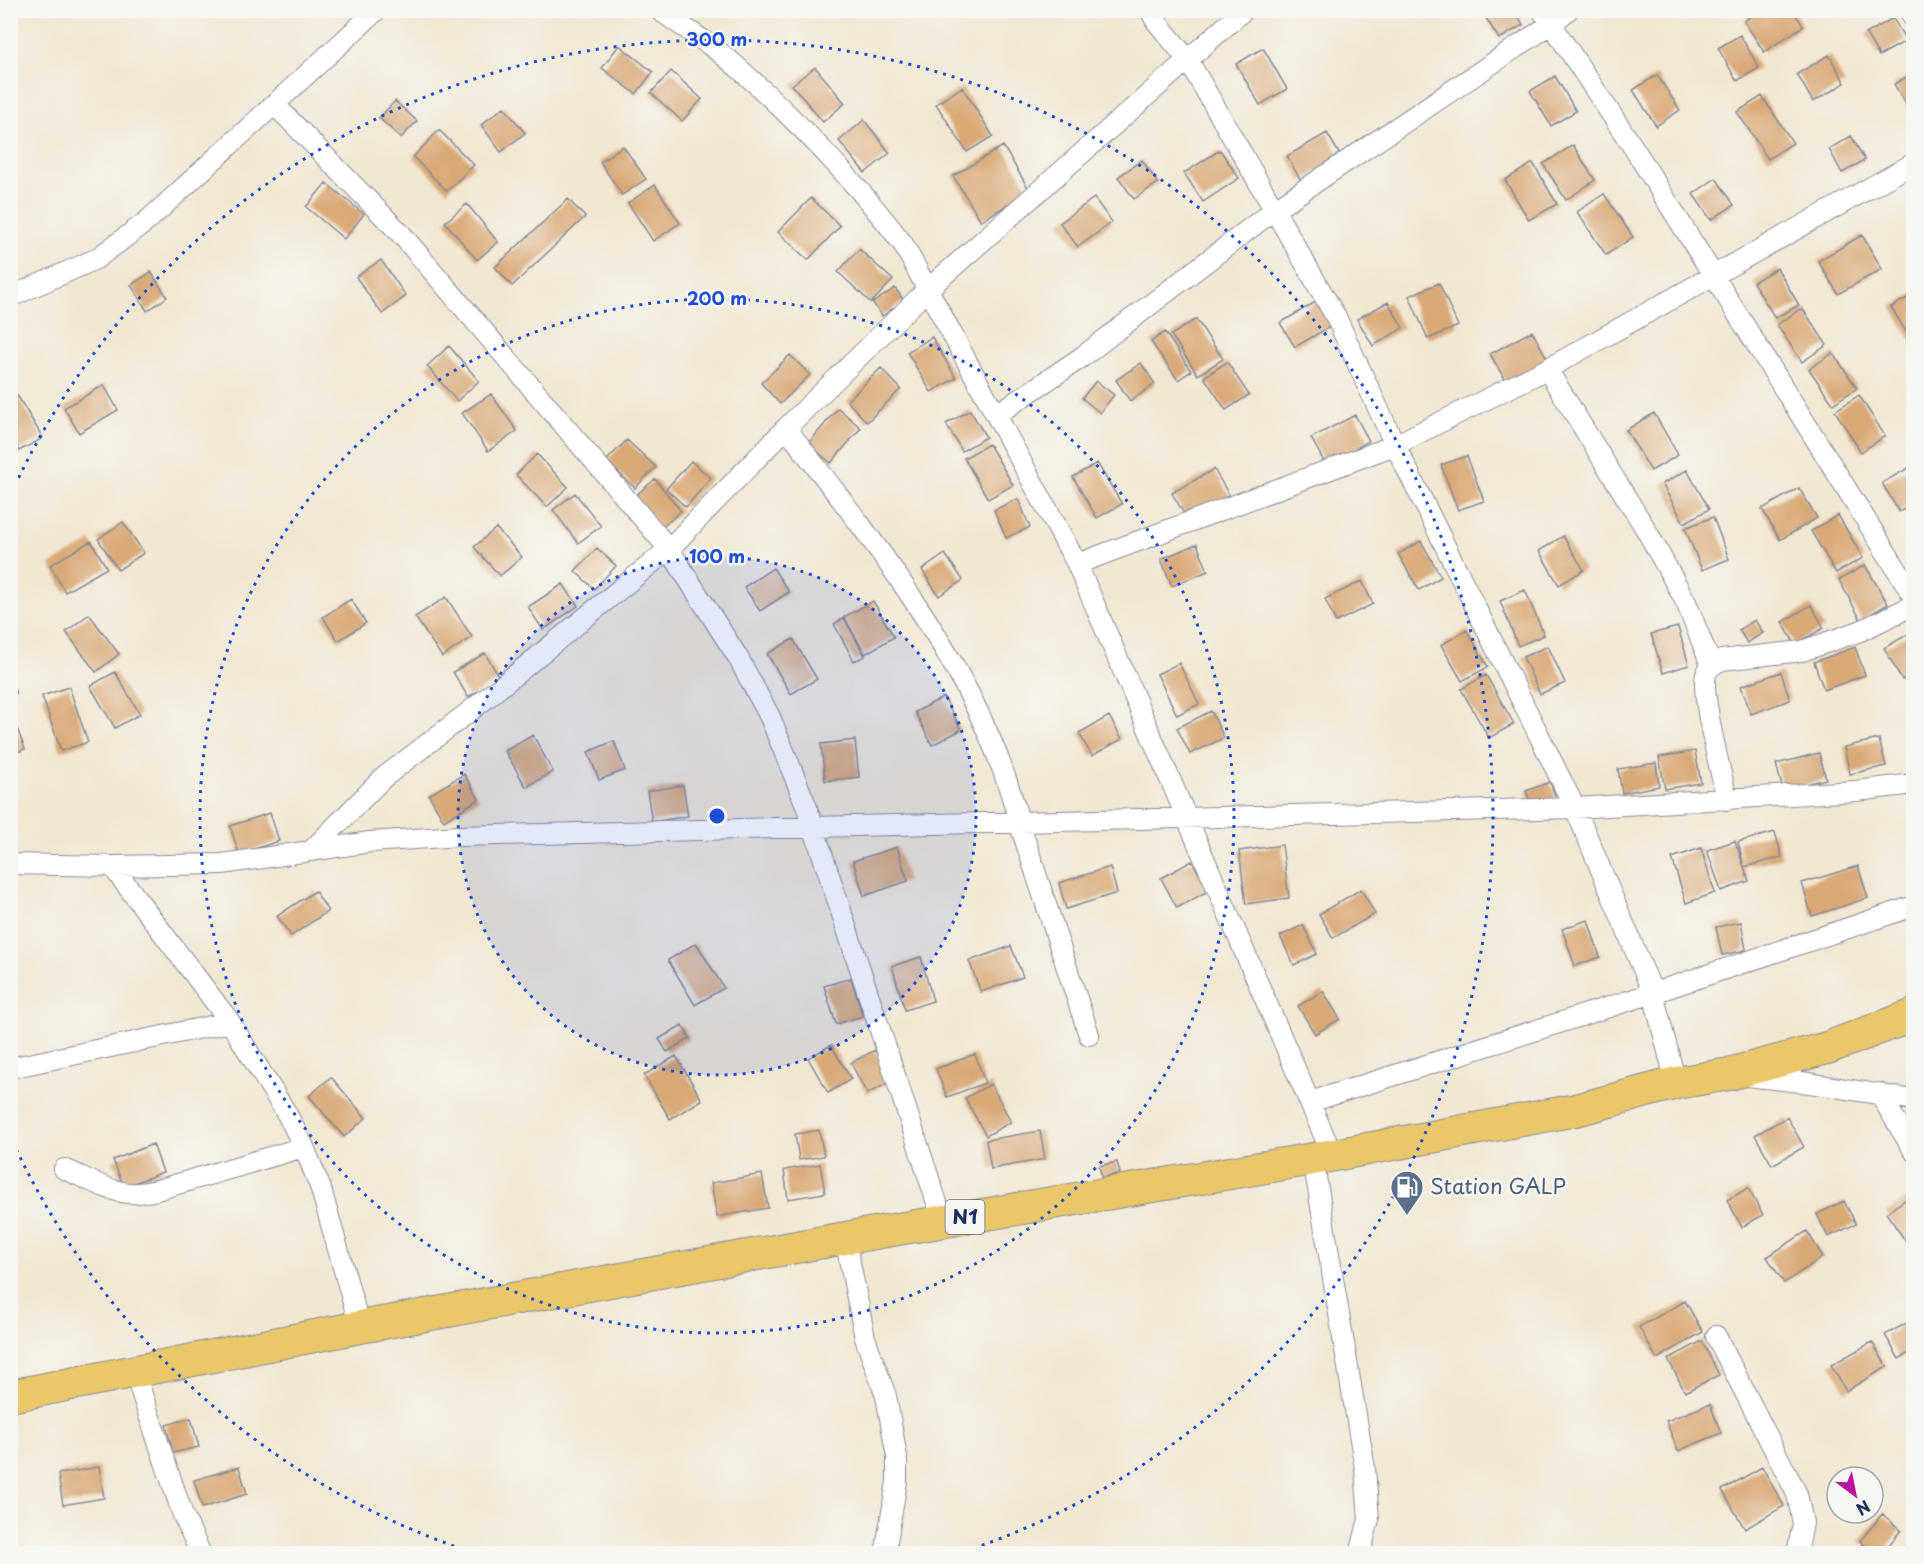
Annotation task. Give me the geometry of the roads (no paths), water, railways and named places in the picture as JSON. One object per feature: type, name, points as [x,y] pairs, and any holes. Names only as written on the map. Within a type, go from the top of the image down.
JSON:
[{"type":"main road","name":"N1","points":[[10,1396],[360,1327],[845,1238],[1576,1110],[1676,1083],[1729,1074],[1827,1048],[1914,1015]]},
{"type":"street","points":[[10,297],[96,259],[120,244],[378,10]]},
{"type":"street","points":[[659,10],[743,72],[844,171],[903,244],[1077,564],[1310,1102],[1322,1156],[1365,1469],[1369,1519],[1360,1554]]},
{"type":"street","points":[[1150,10],[1156,21],[1188,60],[1336,317],[1395,445],[1575,808],[1653,993],[1676,1083]]},
{"type":"street","points":[[313,849],[383,778],[669,549],[786,428],[927,290],[1244,10]]},
{"type":"street","points":[[996,414],[1082,357],[1274,210],[1546,17],[1568,10]]},
{"type":"street","points":[[1909,10],[1914,19]]},
{"type":"street","points":[[1546,17],[1635,150],[1914,597]]},
{"type":"street","points":[[275,105],[401,234],[669,549],[737,656],[770,717],[813,827],[942,1221]]},
{"type":"street","points":[[1077,564],[1395,445],[1547,369],[1914,163]]},
{"type":"street","points":[[1547,369],[1645,528],[1686,602],[1711,665]]},
{"type":"street","points":[[786,428],[869,535],[963,683],[994,744],[1010,787],[1019,822],[1089,1035]]},
{"type":"street","points":[[1727,800],[1704,692],[1706,674],[1711,665],[1722,660],[1802,651],[1860,632],[1914,605]]},
{"type":"street","points":[[10,864],[112,866],[222,864],[370,842],[459,836],[1575,808],[1856,791],[1914,784]]},
{"type":"street","points":[[112,866],[231,1022],[287,1114],[304,1147],[328,1211],[360,1327]]},
{"type":"street","points":[[1310,1102],[1653,993],[1914,906]]},
{"type":"street","points":[[10,1068],[231,1022]]},
{"type":"street","points":[[1729,1074],[1879,1093],[1914,1100]]},
{"type":"street","points":[[1879,1093],[1914,1151]]},
{"type":"street","points":[[64,1168],[112,1189],[127,1193],[141,1193],[304,1147]]},
{"type":"street","points":[[845,1238],[865,1338],[886,1396],[897,1457],[897,1481],[885,1554]]},
{"type":"street","points":[[1716,1336],[1797,1494],[1803,1523],[1797,1554]]},
{"type":"street","points":[[134,1371],[183,1515],[201,1554]]},
{"type":"place","name":"Station GALP","points":[[1407,1216]]}]
